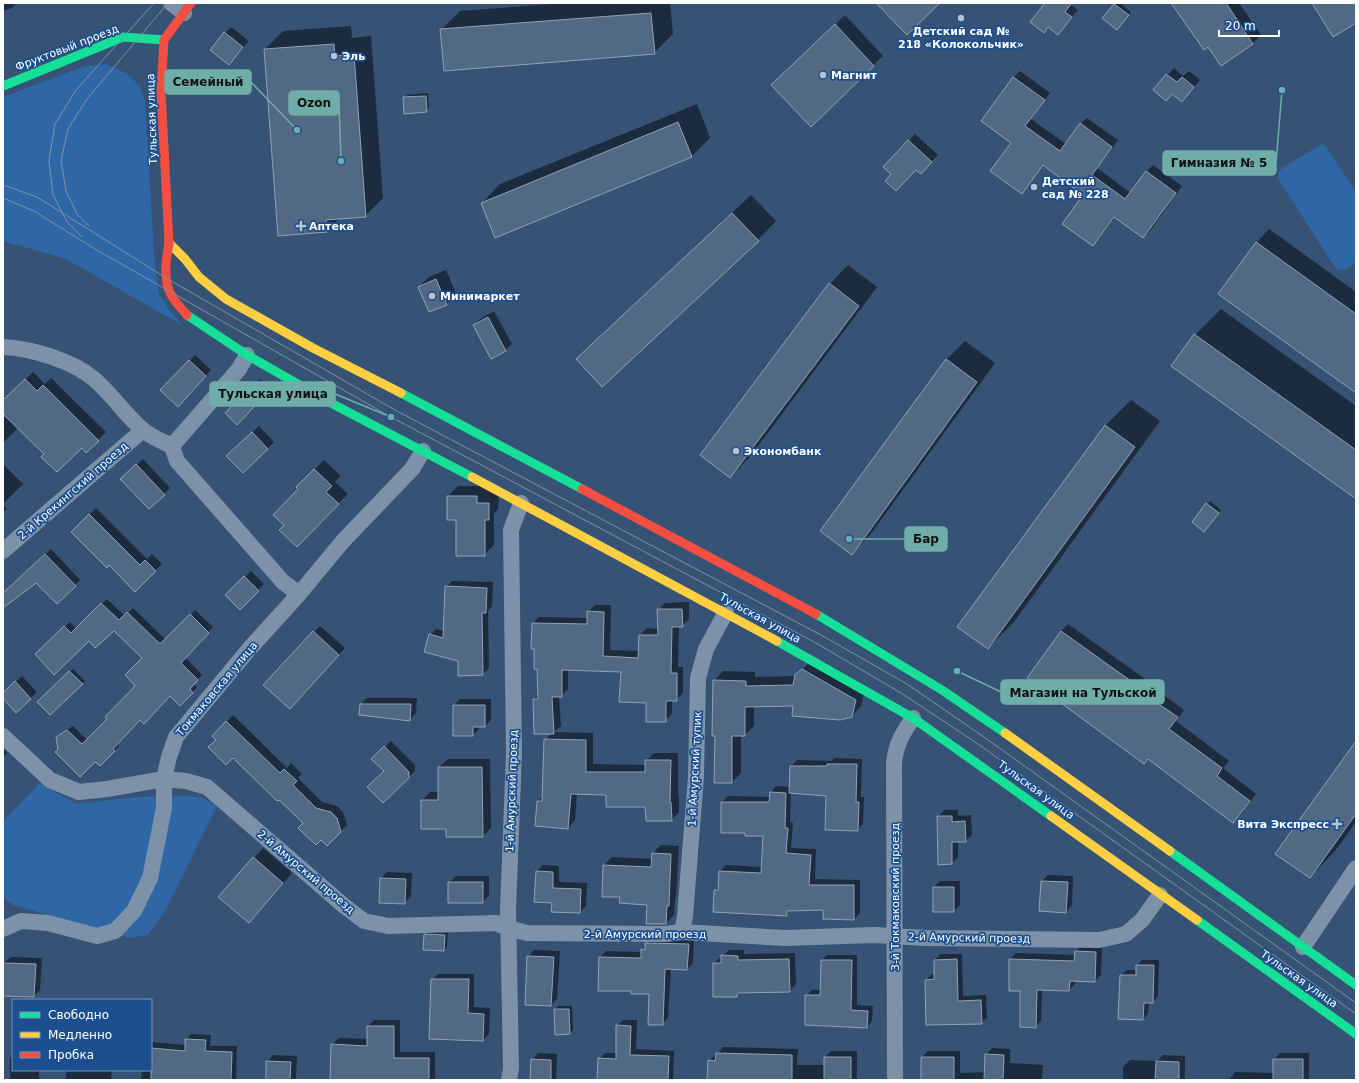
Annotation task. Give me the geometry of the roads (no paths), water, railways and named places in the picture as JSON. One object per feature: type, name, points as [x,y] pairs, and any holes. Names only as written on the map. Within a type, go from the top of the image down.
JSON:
[{"type":"street","points":[[164,40],[188,8],[170,3]]},
{"type":"street","name":"Фруктовый проезд","points":[[3,86],[123,37],[164,40]]},
{"type":"street","name":"Тульская улица","points":[[164,40],[161,91],[169,243],[166,259],[166,278],[172,297],[188,316],[247,355],[329,402],[726,612],[913,718],[1356,1034]]},
{"type":"street","points":[[169,243],[185,259],[199,277],[226,299],[313,348],[413,399],[826,619],[935,686],[979,714],[1356,986]]},
{"type":"street","points":[[3,347],[27,350],[48,356],[80,370],[94,379],[143,430],[172,446],[177,461],[283,582],[299,594]]},
{"type":"street","points":[[172,446],[240,369],[247,355]]},
{"type":"street","name":"2-й Крекингский проезд","points":[[3,551],[143,430]]},
{"type":"street","name":"Токмаковская улица","points":[[3,929],[21,921],[48,923],[97,936],[115,931],[134,911],[150,878],[164,808],[164,779],[169,757],[176,737],[250,648],[299,594],[343,541],[412,469],[423,451]]},
{"type":"street","name":"1-й Амурский проезд","points":[[510,1080],[508,928],[514,753],[511,530],[521,503]]},
{"type":"street","name":"1-й Амурский тупик","points":[[682,932],[685,916],[696,777],[698,678],[706,649],[726,612]]},
{"type":"street","name":"3-й Токмаковский проезд","points":[[895,1080],[896,937],[894,919],[894,763],[896,748],[903,732],[913,718]]},
{"type":"street","name":"2-й Амурский проезд","points":[[3,736],[50,780],[79,792],[107,789],[164,779],[186,781],[207,787],[343,905],[364,920],[388,926],[496,923],[527,933],[665,934],[682,932],[785,938],[874,935],[896,937],[1099,940],[1126,934],[1142,920],[1160,895]]},
{"type":"street","points":[[1303,947],[1356,868]]},
{"type":"tram line","points":[[82,237],[67,222],[53,195],[49,161],[55,124],[76,90],[154,3]]},
{"type":"tram line","points":[[89,226],[77,214],[66,191],[61,161],[68,129],[87,99],[168,3]]},
{"type":"tram line","points":[[3,185],[37,197],[166,278],[395,410],[821,635],[907,684],[984,737],[1356,1003]]},
{"type":"tram line","points":[[3,198],[34,211],[95,249],[391,417],[816,643],[901,693],[978,744],[1356,1014]]},
{"type":"place","name":"Детский сад № 218 «Колокольчик»","points":[[961,18]]},
{"type":"place","name":"Эль","points":[[334,56]]},
{"type":"place","name":"Магнит","points":[[823,75]]},
{"type":"place","name":"Гимназия № 5","points":[[1282,90]]},
{"type":"place","name":"Семейный","points":[[297,130]]},
{"type":"place","name":"Ozon","points":[[341,161]]},
{"type":"place","name":"Детский сад № 228","points":[[1034,187]]},
{"type":"place","name":"Аптека","points":[[301,226]]},
{"type":"place","name":"Минимаркет","points":[[432,296]]},
{"type":"place","name":"Тульская улица","points":[[391,417]]},
{"type":"place","name":"Экономбанк","points":[[736,451]]},
{"type":"place","name":"Бар","points":[[849,539]]},
{"type":"place","name":"Магазин на Тульской","points":[[957,671]]},
{"type":"place","name":"Вита Экспресс","points":[[1337,824]]}]
